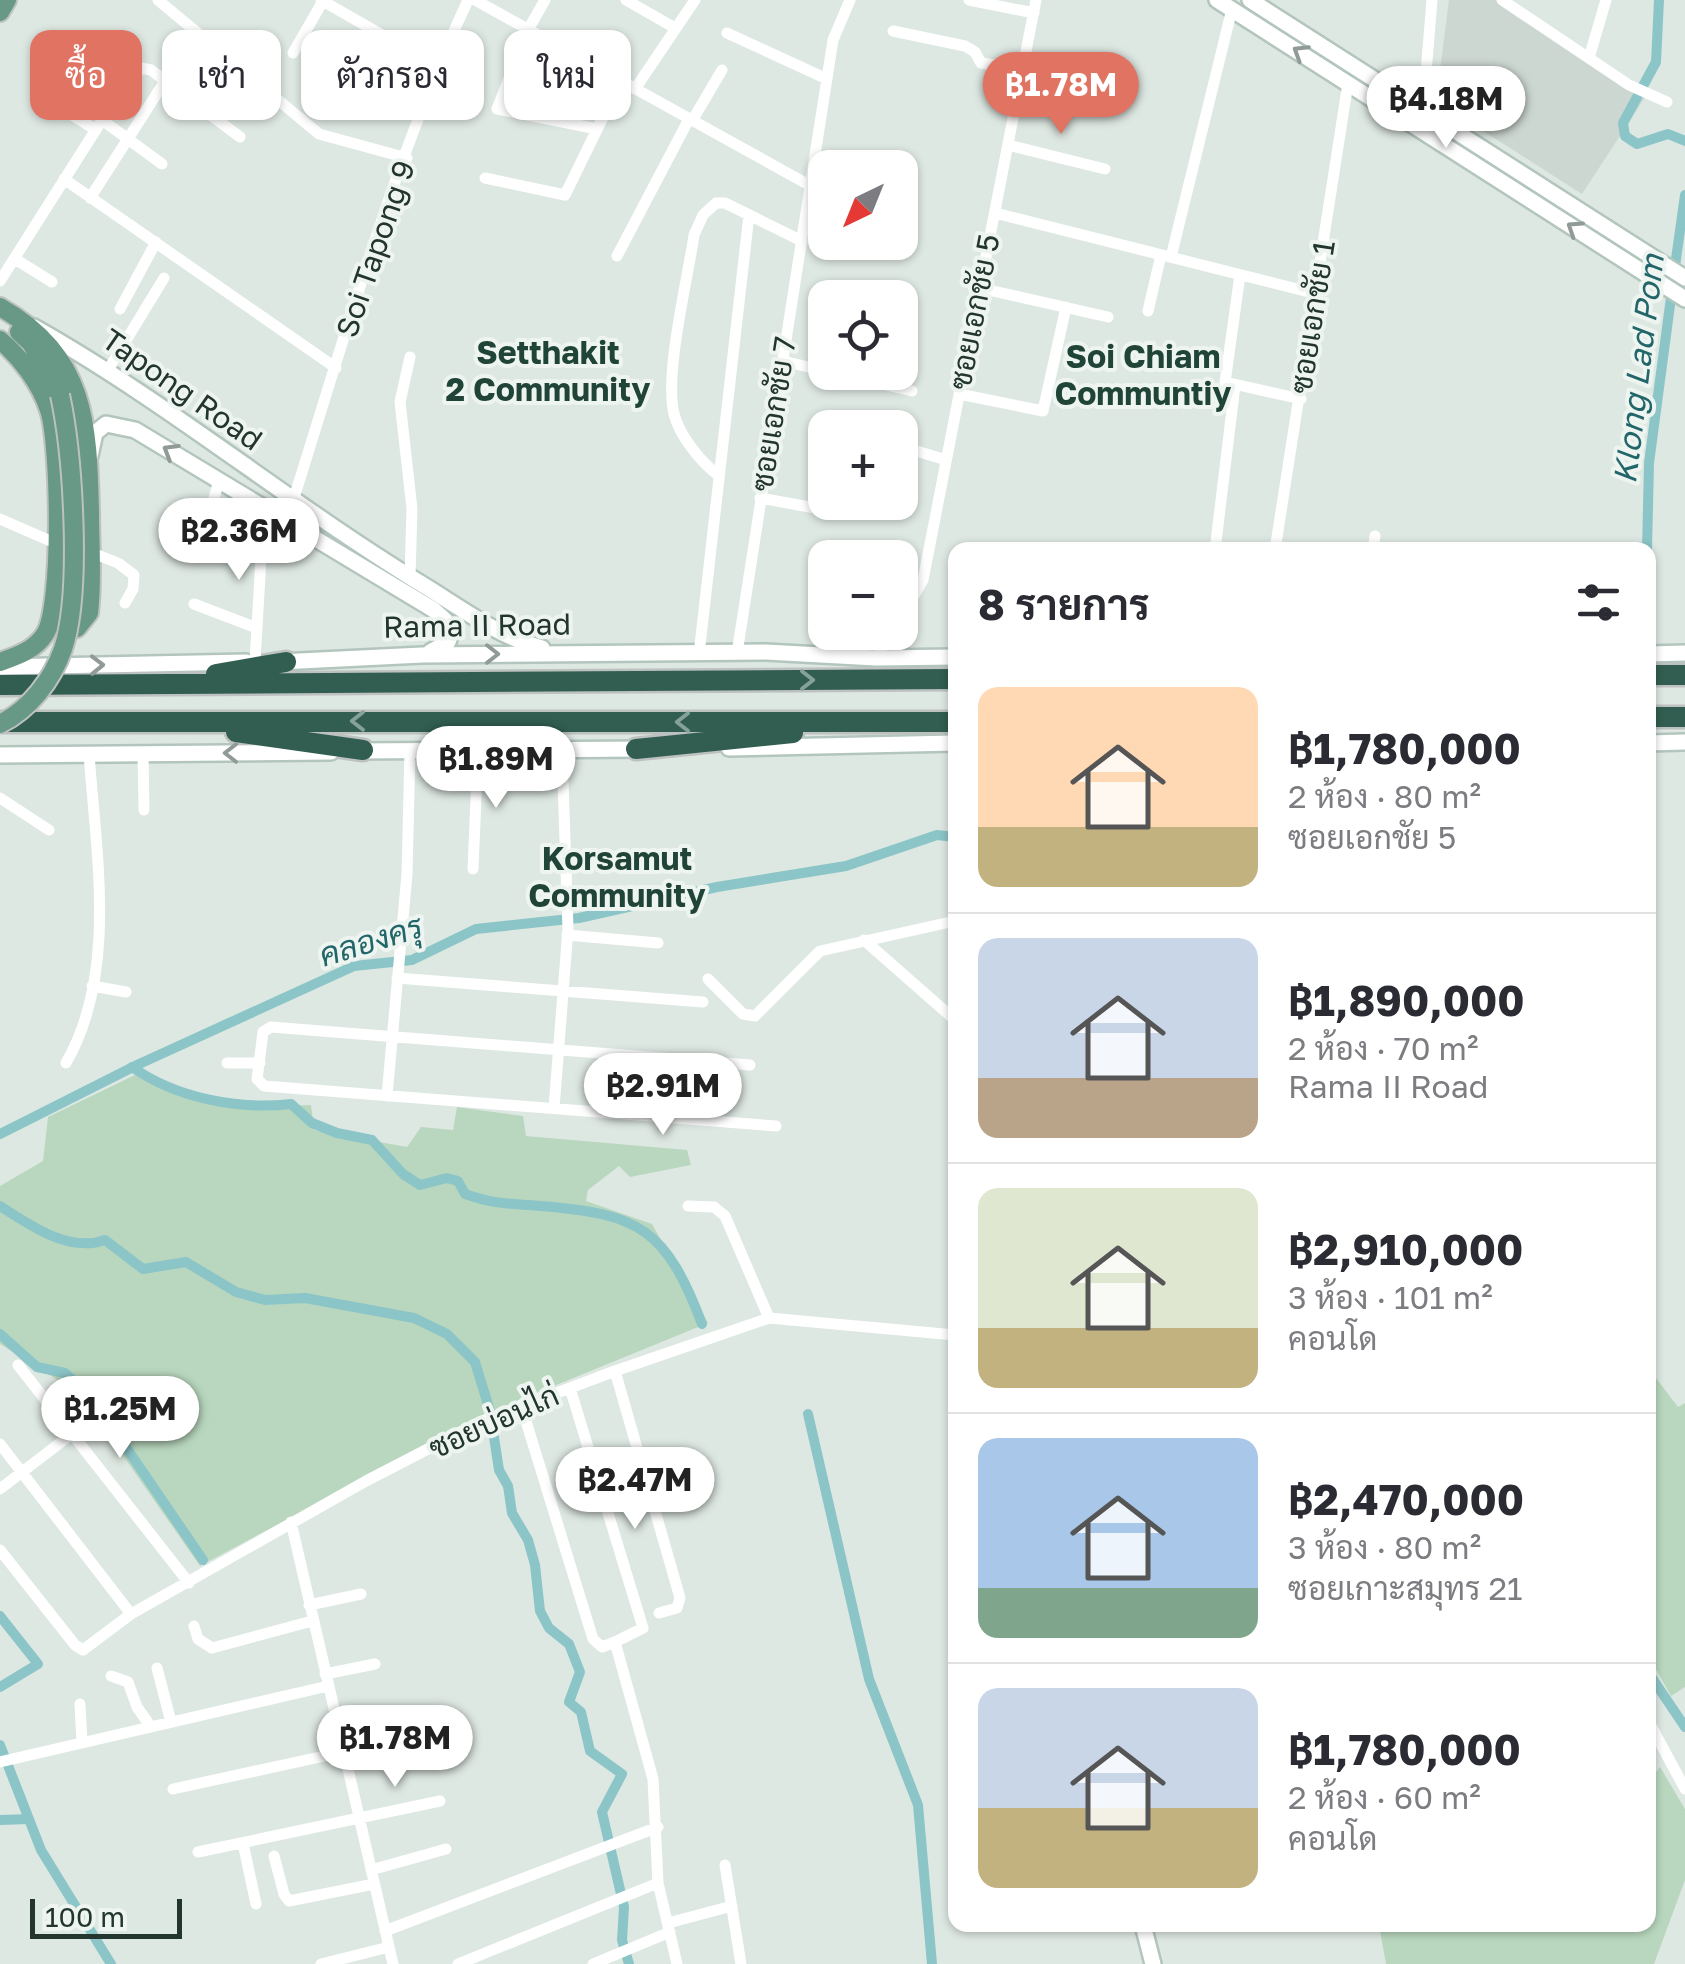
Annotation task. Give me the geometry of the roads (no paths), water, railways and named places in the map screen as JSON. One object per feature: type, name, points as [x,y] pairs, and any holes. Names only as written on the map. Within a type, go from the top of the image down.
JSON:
[{"type":"highway","points":[[150,684],[286,662]]},
{"type":"highway","points":[[1656,675],[1685,675]]},
{"type":"highway","name":"Rama II Road","points":[[0,685],[948,679]]},
{"type":"highway","points":[[1656,717],[1685,716]]},
{"type":"highway","points":[[128,720],[363,750]]},
{"type":"highway","points":[[0,722],[948,722]]},
{"type":"highway","points":[[636,749],[919,722]]},
{"type":"main road","points":[[0,12],[7,0]]},
{"type":"main road","points":[[1250,0],[1685,278]]},
{"type":"main road","points":[[1229,3],[1682,297]]},
{"type":"main road","name":"Tapong Road","points":[[0,307],[108,370],[293,501],[507,636],[564,654]]},
{"type":"main road","points":[[0,315],[31,343],[60,395],[71,444],[70,613],[64,648],[53,672],[26,706],[0,722]]},
{"type":"main road","name":"Tapong Road","points":[[26,322],[74,381],[85,418],[90,603],[85,622],[78,628],[62,627],[55,607]]},
{"type":"main road","points":[[0,340],[24,364],[48,410],[56,466],[55,607],[48,630],[35,646],[0,664]]},
{"type":"main road","name":"Tapong Road","points":[[89,460],[95,434],[106,424],[136,430],[445,620],[451,638],[442,647],[422,655]]},
{"type":"main road","name":"Rama II Road","points":[[0,664],[286,662],[422,655],[737,653],[948,657]]},
{"type":"main road","points":[[1656,654],[1685,653]]},
{"type":"main road","points":[[1656,744],[1685,742]]},
{"type":"main road","points":[[0,755],[562,751],[948,743]]},
{"type":"main road","points":[[1145,1932],[1152,1964]]},
{"type":"street","points":[[158,0],[319,134],[406,158]]},
{"type":"street","points":[[472,0],[532,30]]},
{"type":"street","name":"Soi Tapong 9","points":[[457,30],[472,0]]},
{"type":"street","points":[[546,0],[529,28],[497,109],[597,129]]},
{"type":"street","points":[[626,0],[675,28]]},
{"type":"street","points":[[635,89],[695,0]]},
{"type":"street","name":"ซอยเอกชัย 7","points":[[815,150],[833,40],[850,0]]},
{"type":"street","points":[[969,0],[1035,7]]},
{"type":"street","points":[[1424,109],[1432,0]]},
{"type":"street","points":[[1502,0],[1629,85],[1667,102]]},
{"type":"street","points":[[1589,58],[1606,0]]},
{"type":"street","points":[[292,54],[322,1],[373,30]]},
{"type":"street","points":[[1148,311],[1166,256],[1229,3]]},
{"type":"street","name":"ซอยเอกชัย 5","points":[[918,588],[923,580],[1035,7]]},
{"type":"street","points":[[893,31],[965,46],[976,52],[981,63],[1023,69]]},
{"type":"street","points":[[727,33],[827,79]]},
{"type":"street","points":[[0,281],[99,125],[141,68],[162,79]]},
{"type":"street","points":[[617,256],[690,120],[722,70]]},
{"type":"street","name":"ซอยเอกชัย 1","points":[[1276,542],[1348,82]]},
{"type":"street","points":[[90,198],[162,86]]},
{"type":"street","points":[[631,87],[808,184]]},
{"type":"street","points":[[88,120],[127,138],[162,164]]},
{"type":"street","points":[[217,120],[240,137]]},
{"type":"street","name":"Soi Tapong 9","points":[[293,501],[370,256],[419,120]]},
{"type":"street","points":[[485,178],[565,195],[602,120]]},
{"type":"street","points":[[1008,145],[1104,169]]},
{"type":"street","points":[[64,180],[336,368]]},
{"type":"street","name":"ซอยเอกชัย 7","points":[[737,653],[808,193]]},
{"type":"street","points":[[720,476],[701,462],[674,414],[674,373],[694,235],[703,215],[716,203],[802,241]]},
{"type":"street","points":[[995,213],[1317,294]]},
{"type":"street","points":[[699,654],[748,214]]},
{"type":"street","points":[[120,309],[156,242]]},
{"type":"street","points":[[15,259],[52,282]]},
{"type":"street","points":[[1240,275],[1224,382],[1301,399]]},
{"type":"street","points":[[108,370],[164,278]]},
{"type":"street","points":[[980,288],[1108,318]]},
{"type":"street","points":[[959,394],[1043,411],[1066,307]]},
{"type":"street","points":[[410,357],[400,402],[411,490],[410,576]]},
{"type":"street","points":[[782,361],[808,367]]},
{"type":"street","points":[[1215,542],[1235,385]]},
{"type":"street","points":[[904,390],[912,392]]},
{"type":"street","points":[[918,451],[946,460]]},
{"type":"street","points":[[202,548],[219,480]]},
{"type":"street","points":[[760,498],[808,507]]},
{"type":"street","points":[[255,662],[264,507]]},
{"type":"street","points":[[0,520],[56,543]]},
{"type":"street","points":[[1374,542],[1375,536]]},
{"type":"street","points":[[90,552],[118,563],[134,575],[125,603]]},
{"type":"street","points":[[194,604],[257,628]]},
{"type":"street","points":[[876,658],[881,650]]},
{"type":"street","points":[[387,1096],[407,874],[410,750]]},
{"type":"street","points":[[473,870],[478,751]]},
{"type":"street","points":[[554,1108],[568,915],[562,751]]},
{"type":"street","points":[[66,1063],[83,1034],[99,930],[88,754]]},
{"type":"street","points":[[142,754],[144,810]]},
{"type":"street","points":[[0,798],[49,830]]},
{"type":"street","points":[[708,979],[743,1014],[754,1016],[820,950],[948,924]]},
{"type":"street","points":[[567,932],[658,943]]},
{"type":"street","points":[[864,940],[948,1014]]},
{"type":"street","points":[[397,974],[703,1002]]},
{"type":"street","points":[[92,986],[126,992]]},
{"type":"street","points":[[750,1066],[271,1027],[263,1032],[258,1080],[264,1086],[776,1126]]},
{"type":"street","points":[[227,1063],[260,1063]]},
{"type":"street","points":[[688,1206],[714,1207],[726,1216],[770,1318]]},
{"type":"street","name":"ซอยบ่อนไก่","points":[[0,1550],[75,1645],[86,1649],[131,1614],[291,1522],[480,1422],[615,1370],[770,1318],[948,1334]]},
{"type":"street","points":[[18,1365],[189,1583]]},
{"type":"street","points":[[615,1370],[680,1598],[678,1608],[660,1614]]},
{"type":"street","points":[[521,1405],[593,1639],[602,1647],[642,1628],[570,1388]]},
{"type":"street","points":[[0,1489],[73,1433]]},
{"type":"street","points":[[0,1444],[131,1614]]},
{"type":"street","points":[[291,1522],[393,1964]]},
{"type":"street","points":[[309,1605],[361,1594]]},
{"type":"street","points":[[194,1626],[198,1639],[212,1648],[312,1621]]},
{"type":"street","points":[[615,1642],[648,1756],[658,1827],[658,1882],[677,1964]]},
{"type":"street","points":[[4,1761],[171,1722],[375,1664]]},
{"type":"street","points":[[157,1668],[171,1722]]},
{"type":"street","points":[[111,1676],[128,1682],[137,1707],[151,1727]]},
{"type":"street","points":[[80,1704],[78,1726],[82,1743]]},
{"type":"street","points":[[173,1789],[392,1733]]},
{"type":"street","points":[[1656,1735],[1685,1790]]},
{"type":"street","points":[[198,1852],[440,1801]]},
{"type":"street","points":[[385,1931],[658,1827]]},
{"type":"street","points":[[242,1842],[256,1904]]},
{"type":"street","points":[[370,1870],[446,1849]]},
{"type":"street","points":[[274,1856],[284,1894],[290,1901],[374,1884]]},
{"type":"street","points":[[725,1864],[741,1964]]},
{"type":"street","points":[[458,1964],[658,1882]]},
{"type":"street","points":[[594,1964],[669,1927],[732,1906]]},
{"type":"street","points":[[321,1964],[389,1947]]},
{"type":"waterway","name":"Klong Lad Pom","points":[[1659,0],[1656,62],[1623,123],[1625,136],[1637,144],[1668,134],[1685,141]]},
{"type":"waterway","name":"Klong Lad Pom","points":[[1674,273],[1685,195]]},
{"type":"waterway","name":"Klong Lad Pom","points":[[1647,542],[1649,463],[1672,290]]},
{"type":"waterway","name":"คลองครุ","points":[[0,1134],[137,1065],[354,966],[412,960],[476,929],[579,918],[717,887],[846,866],[937,835],[948,836]]},
{"type":"waterway","points":[[132,1067],[168,1087],[208,1099],[250,1105],[291,1104],[312,1123],[372,1140],[403,1174],[420,1185],[447,1178],[458,1181],[465,1194],[485,1200],[575,1209],[626,1222],[645,1232],[676,1267],[702,1324]]},
{"type":"waterway","points":[[0,1206],[64,1240],[105,1240],[143,1269],[186,1262],[236,1292],[265,1300],[305,1298],[414,1318],[447,1334],[475,1362],[490,1411],[499,1470],[508,1486],[512,1513],[528,1540],[535,1565],[540,1611],[549,1628],[569,1644],[580,1672],[569,1702],[581,1712],[590,1751],[622,1774],[602,1812],[624,1907],[622,1940],[629,1964]]},
{"type":"waterway","points":[[0,1334],[37,1367],[65,1373],[93,1399],[203,1560]]},
{"type":"waterway","points":[[808,1414],[869,1679],[918,1805],[932,1964]]},
{"type":"waterway","points":[[0,1616],[38,1664],[0,1687]]},
{"type":"waterway","name":"คลองครุ","points":[[1656,1684],[1685,1727]]},
{"type":"waterway","points":[[0,1745],[41,1850],[111,1964]]},
{"type":"waterway","points":[[0,1820],[29,1819]]},
{"type":"district","name":"Setthakit 2 Community","points":[[548,372]]},
{"type":"district","name":"Soi Chiam Communtiy","points":[[1143,376]]},
{"type":"district","name":"Korsamut Community","points":[[617,878]]}]
